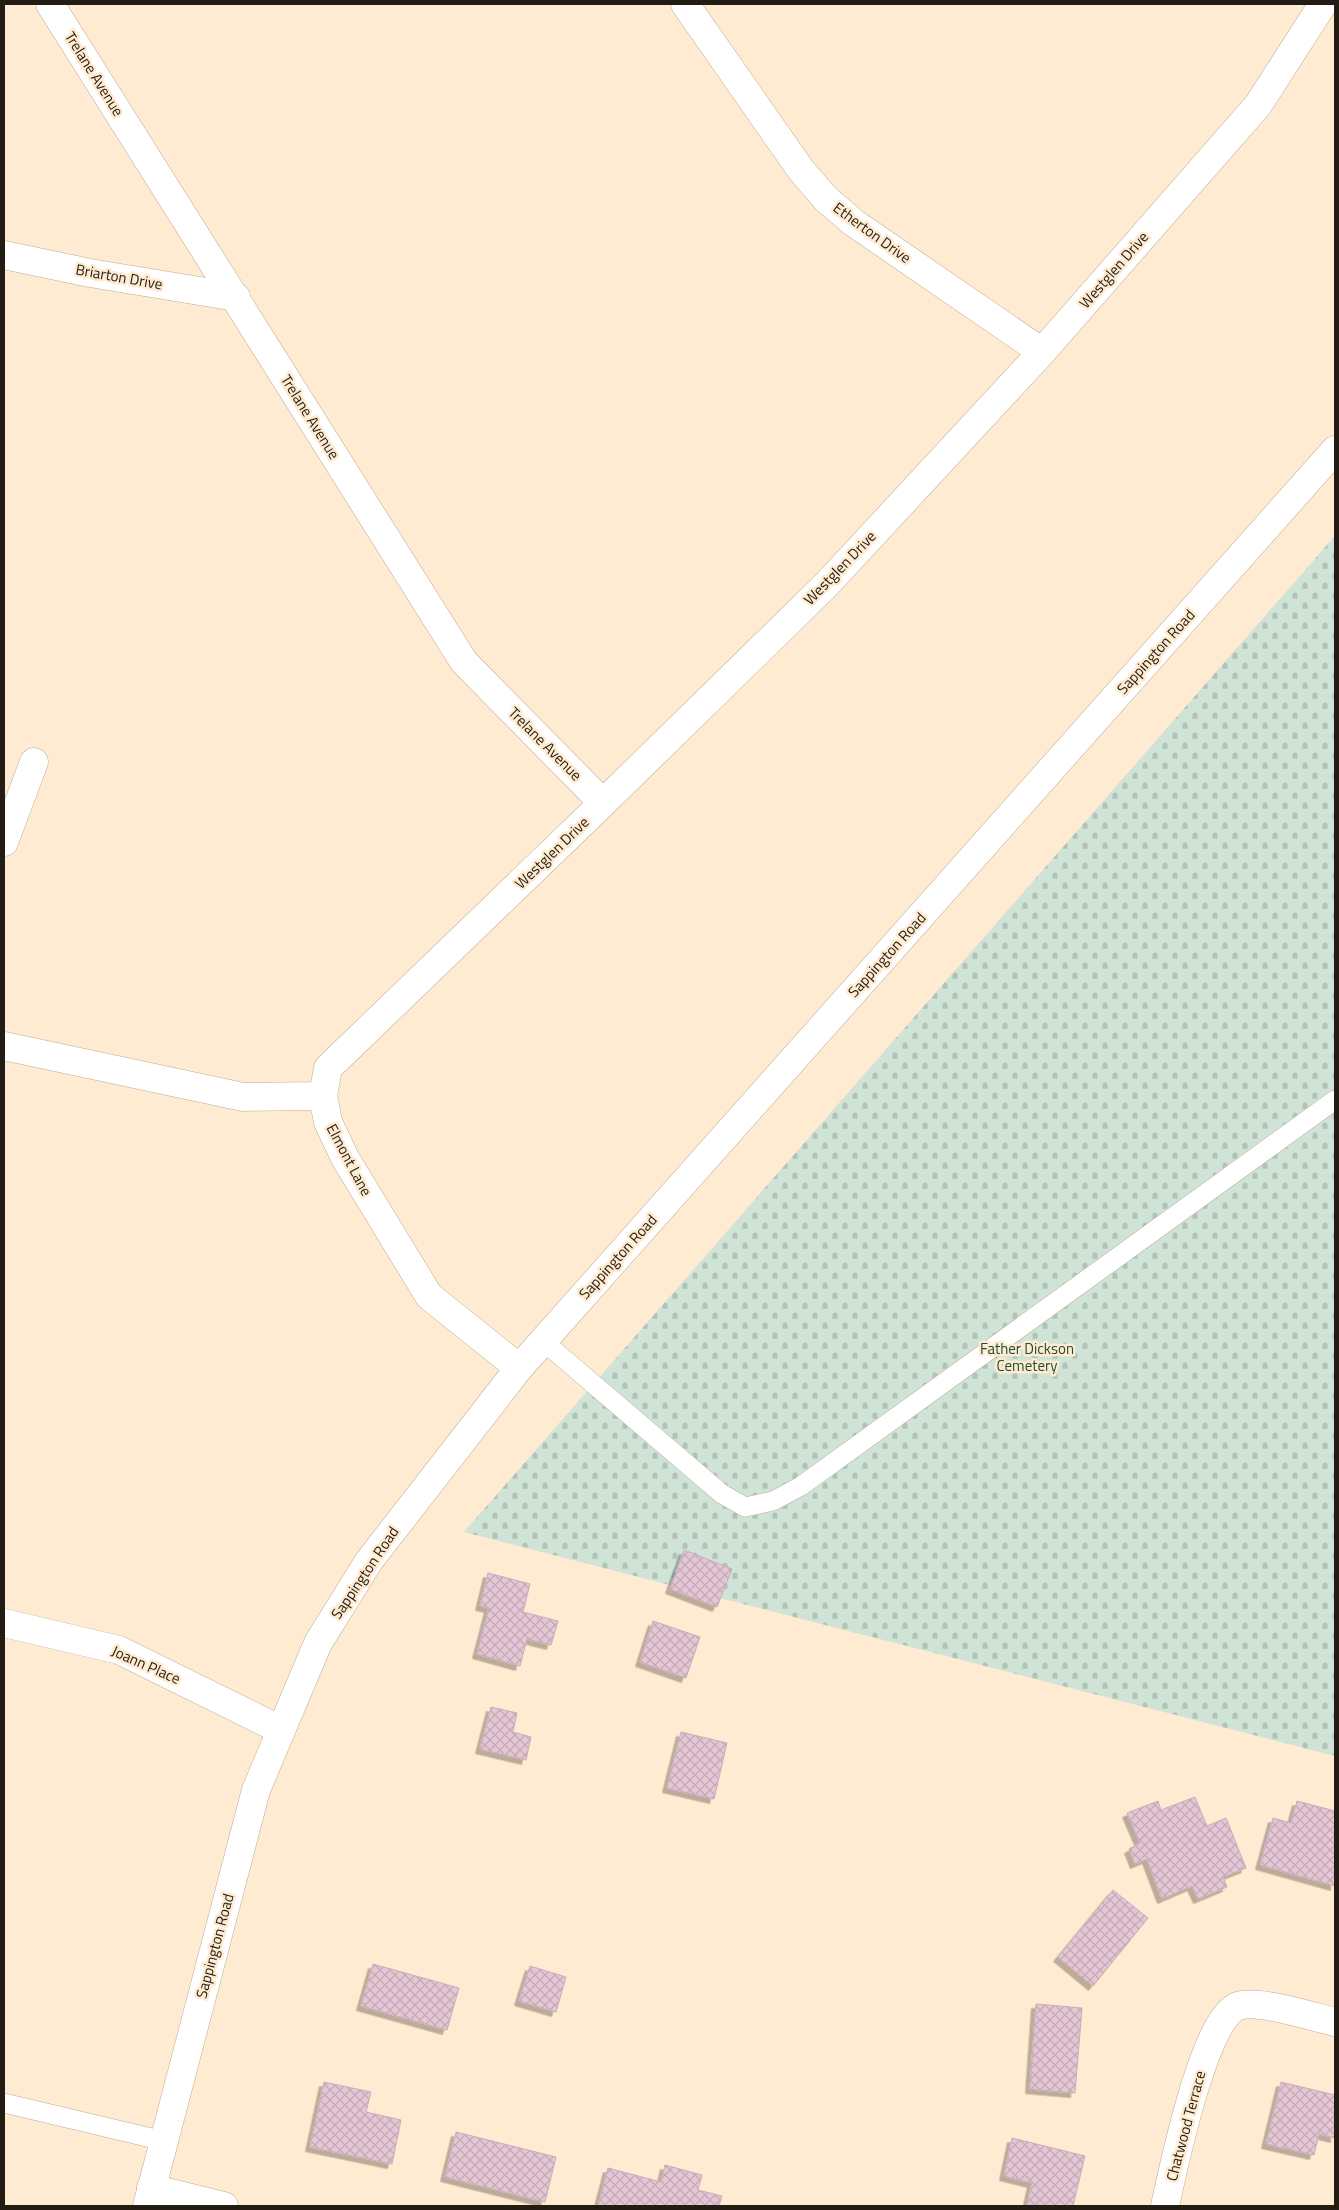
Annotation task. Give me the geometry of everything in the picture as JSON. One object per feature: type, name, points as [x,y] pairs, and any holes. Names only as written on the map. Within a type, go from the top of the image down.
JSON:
[{"type":"street","name":"Trelane Avenue","points":[[50,4],[464,662],[603,804]]},
{"type":"street","name":"Etherton Drive","points":[[685,4],[801,170],[826,199],[854,223],[1042,352]]},
{"type":"street","name":"Westglen Drive","points":[[323,1096],[328,1068],[603,804],[827,584],[1042,352],[1258,105],[1324,4]]},
{"type":"street","name":"Briarton Drive","points":[[4,255],[90,273],[236,298]]},
{"type":"street","name":"Sappington Road","points":[[149,2197],[256,1790],[318,1643],[369,1561],[519,1368],[1335,450]]},
{"type":"street","points":[[4,842],[34,762]]},
{"type":"street","points":[[4,1046],[244,1097],[323,1096]]},
{"type":"street","name":"Elmont Lane","points":[[323,1096],[328,1122],[345,1158],[429,1296],[519,1368]]},
{"type":"street","name":"Joann Place","points":[[4,1623],[118,1650],[281,1730]]},
{"type":"street","name":"Chatwood Terrace","points":[[1165,2206],[1192,2093],[1213,2040],[1224,2019],[1238,2006],[1260,2004],[1335,2022]]},
{"type":"street","points":[[149,2197],[224,2206]]},
{"type":"lane","points":[[544,1341],[722,1494],[745,1507],[774,1500],[801,1486],[1335,1100]]},
{"type":"lane","points":[[4,2103],[164,2141]]},
{"type":"green space","name":"Father Dickson Cemetery","points":[[1335,536],[1335,1756],[464,1532]]},
{"type":"building","points":[[684,1550],[732,1569],[717,1607],[670,1589]]},
{"type":"building","points":[[488,1573],[530,1584],[523,1612],[558,1621],[551,1645],[527,1639],[520,1666],[477,1654],[489,1608],[480,1606]]},
{"type":"building","points":[[653,1621],[700,1637],[686,1678],[640,1662]]},
{"type":"building","points":[[491,1707],[517,1713],[513,1732],[531,1737],[526,1760],[480,1749]]},
{"type":"building","points":[[681,1732],[727,1743],[714,1799],[667,1788]]},
{"type":"building","points":[[1195,1797],[1207,1826],[1226,1818],[1246,1868],[1223,1877],[1227,1887],[1198,1899],[1192,1886],[1162,1899],[1147,1859],[1135,1864],[1129,1849],[1140,1843],[1127,1813],[1158,1801],[1161,1810]]},
{"type":"building","points":[[1297,1801],[1335,1811],[1335,1886],[1260,1865],[1273,1818],[1291,1823]]},
{"type":"building","points":[[1113,1890],[1148,1918],[1093,1986],[1058,1957]]},
{"type":"building","points":[[373,1964],[459,1988],[447,2030],[361,2006]]},
{"type":"building","points":[[530,1966],[566,1977],[556,2012],[519,2001]]},
{"type":"building","points":[[1036,2004],[1082,2008],[1075,2093],[1030,2089]]},
{"type":"building","points":[[324,2082],[371,2092],[366,2112],[401,2120],[392,2164],[310,2147]]},
{"type":"building","points":[[1281,2082],[1335,2095],[1335,2138],[1319,2134],[1314,2155],[1266,2144]]},
{"type":"building","points":[[456,2132],[556,2157],[545,2202],[445,2177]]},
{"type":"building","points":[[1012,2138],[1085,2156],[1073,2206],[1027,2205],[1032,2183],[1004,2176]]},
{"type":"building","points":[[665,2165],[702,2175],[698,2190],[722,2196],[719,2206],[598,2206],[608,2168],[661,2182]]}]
